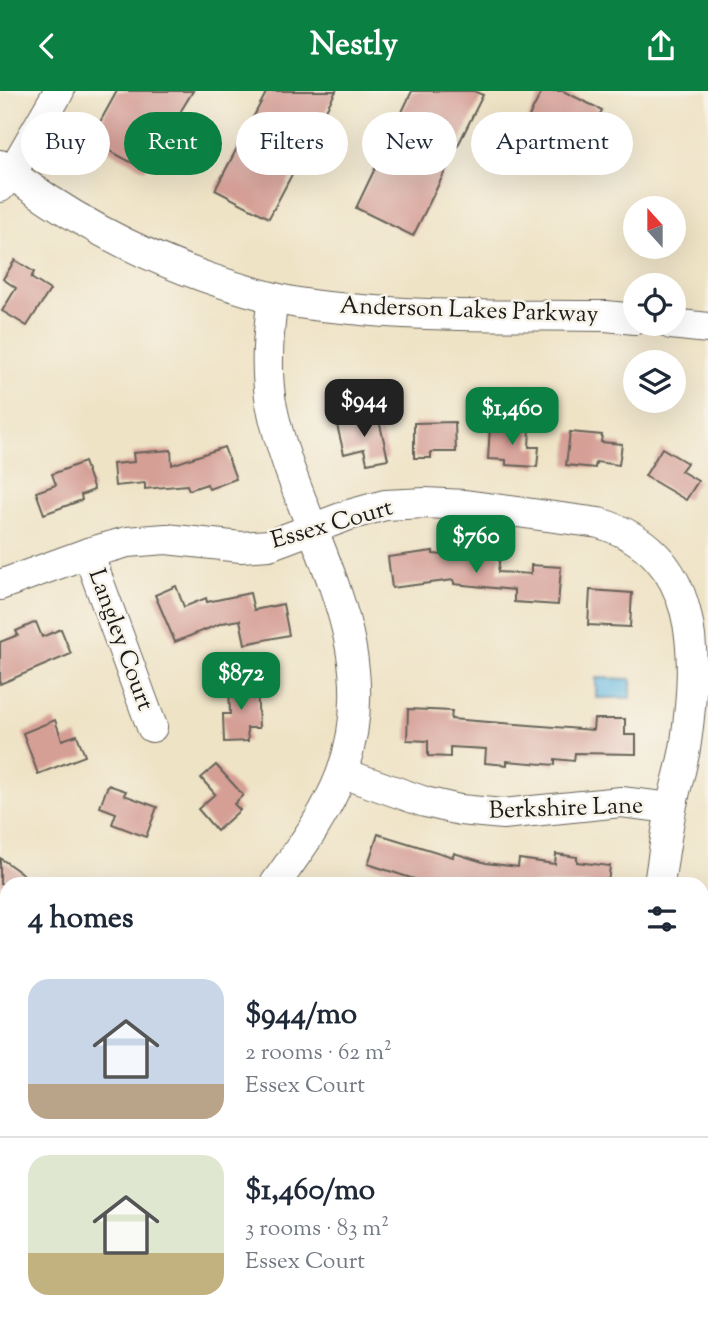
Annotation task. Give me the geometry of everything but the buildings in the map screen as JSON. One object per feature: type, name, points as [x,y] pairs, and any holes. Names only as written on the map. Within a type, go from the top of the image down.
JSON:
[{"type":"street","points":[[4,175],[59,91]]},
{"type":"street","name":"Anderson Lakes Parkway","points":[[4,175],[136,250],[201,276],[273,298],[335,308],[403,314],[623,318]]},
{"type":"street","points":[[273,298],[268,329],[271,402],[280,439],[346,620],[354,664],[356,707],[342,773],[324,813],[280,877]]},
{"type":"street","points":[[686,326],[708,328]]},
{"type":"street","name":"Essex Court","points":[[0,585],[127,542],[166,539],[241,547],[269,545],[349,515],[385,505],[465,505],[599,523],[618,528],[640,540],[659,557],[682,596],[690,627],[692,674],[686,743],[671,808],[660,877]]},
{"type":"street","name":"Langley Court","points":[[88,553],[152,727]]},
{"type":"street","name":"Berkshire Lane","points":[[342,773],[425,802],[460,810],[503,814],[621,802],[671,808]]},
{"type":"water","points":[[596,678],[631,679],[631,698],[596,698]]}]
